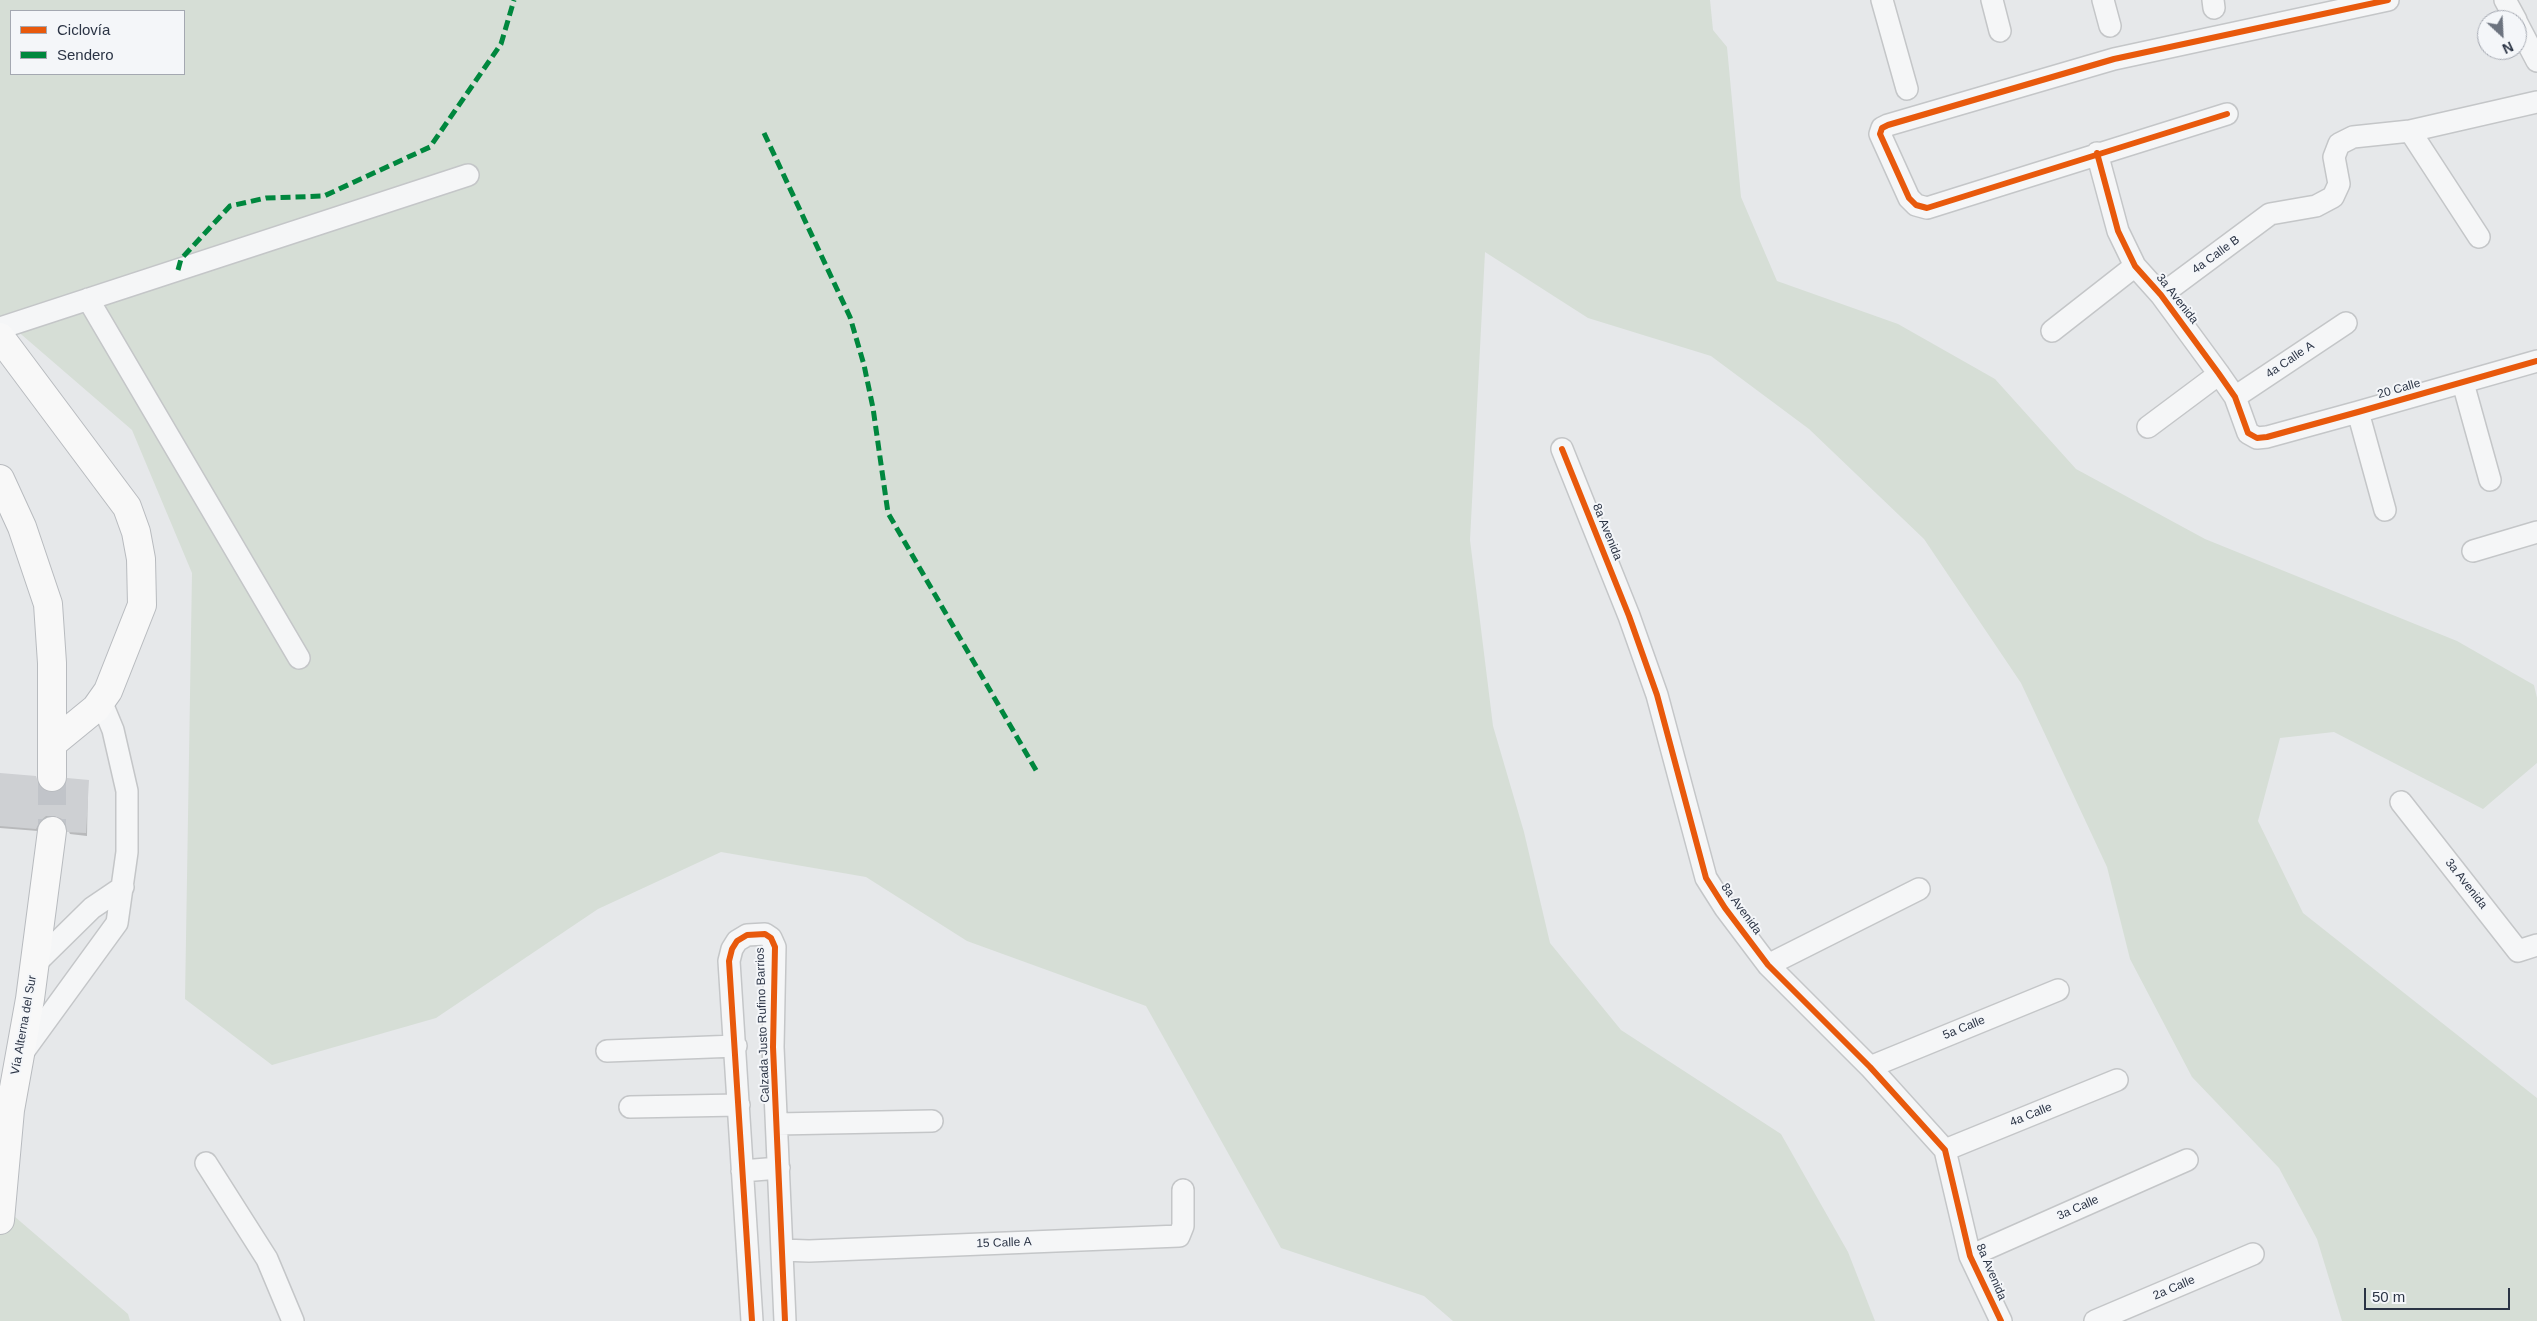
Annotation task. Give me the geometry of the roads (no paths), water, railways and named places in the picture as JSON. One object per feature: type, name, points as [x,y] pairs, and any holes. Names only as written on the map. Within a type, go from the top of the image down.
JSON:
[{"type":"highway","points":[[0,337],[126,507],[136,532],[141,559],[142,605],[108,691],[96,708],[52,744]]},
{"type":"highway","points":[[0,479],[22,527],[48,604],[52,663],[52,777]]},
{"type":"highway","name":"Vía Alterna del Sur","points":[[0,1220],[5,1146],[34,965],[52,830]]},
{"type":"street","points":[[1882,0],[1907,89]]},
{"type":"street","points":[[1992,0],[2000,31]]},
{"type":"street","points":[[2103,0],[2110,26]]},
{"type":"street","points":[[2227,114],[2097,153],[1927,208],[1916,205],[1909,198],[1880,134],[1882,128],[1888,125],[2114,59],[2388,0]]},
{"type":"street","points":[[2527,42],[2537,61]]},
{"type":"street","points":[[2479,237],[2410,131],[2537,102]]},
{"type":"street","name":"4a Calle B","points":[[2161,295],[2270,214],[2316,206],[2334,197],[2339,184],[2334,157],[2339,144],[2353,137],[2410,131]]},
{"type":"street","name":"3a Avenida","points":[[2097,153],[2118,232],[2135,266],[2161,295],[2219,374],[2235,398],[2248,433],[2257,438],[2267,437]]},
{"type":"street","points":[[0,328],[468,175]]},
{"type":"street","points":[[2052,330],[2135,266]]},
{"type":"street","points":[[88,299],[299,658]]},
{"type":"street","name":"4a Calle A","points":[[2235,398],[2346,323]]},
{"type":"street","name":"20 Calle","points":[[2267,437],[2537,361]]},
{"type":"street","points":[[2148,428],[2219,374]]},
{"type":"street","points":[[2463,383],[2490,480]]},
{"type":"street","points":[[2358,412],[2385,510]]},
{"type":"street","name":"8a Avenida","points":[[1562,449],[1630,616],[1657,695],[1706,878],[1725,908],[1768,964],[1870,1067],[1945,1150],[1970,1256],[2000,1321]]},
{"type":"street","points":[[2473,552],[2537,532]]},
{"type":"street","points":[[18,1059],[117,923],[127,852],[127,791],[113,730],[101,701]]},
{"type":"street","name":"3a Avenida","points":[[2401,802],[2518,951],[2537,945]]},
{"type":"street","points":[[34,965],[92,908],[123,887]]},
{"type":"street","points":[[1768,964],[1919,889]]},
{"type":"street","name":"Calzada Justo Rufino Barrios","points":[[752,1321],[736,1046],[729,961],[732,949],[737,941],[747,935],[765,934],[770,938],[774,948],[773,1047],[786,1321]]},
{"type":"street","name":"5a Calle","points":[[1870,1067],[2058,990]]},
{"type":"street","points":[[607,1051],[736,1046]]},
{"type":"street","name":"4a Calle","points":[[1945,1150],[2117,1080]]},
{"type":"street","points":[[630,1107],[739,1105]]},
{"type":"street","points":[[777,1124],[932,1121]]},
{"type":"street","name":"3a Calle","points":[[1970,1256],[2187,1160]]},
{"type":"street","points":[[206,1163],[267,1258],[292,1321]]},
{"type":"street","points":[[742,1171],[779,1168]]},
{"type":"street","name":"15 Calle A","points":[[782,1250],[810,1251],[1178,1236],[1182,1226],[1183,1190]]},
{"type":"street","name":"2a Calle","points":[[2095,1321],[2253,1254]]},
{"type":"tunnel","points":[[52,777],[52,831]]}]
